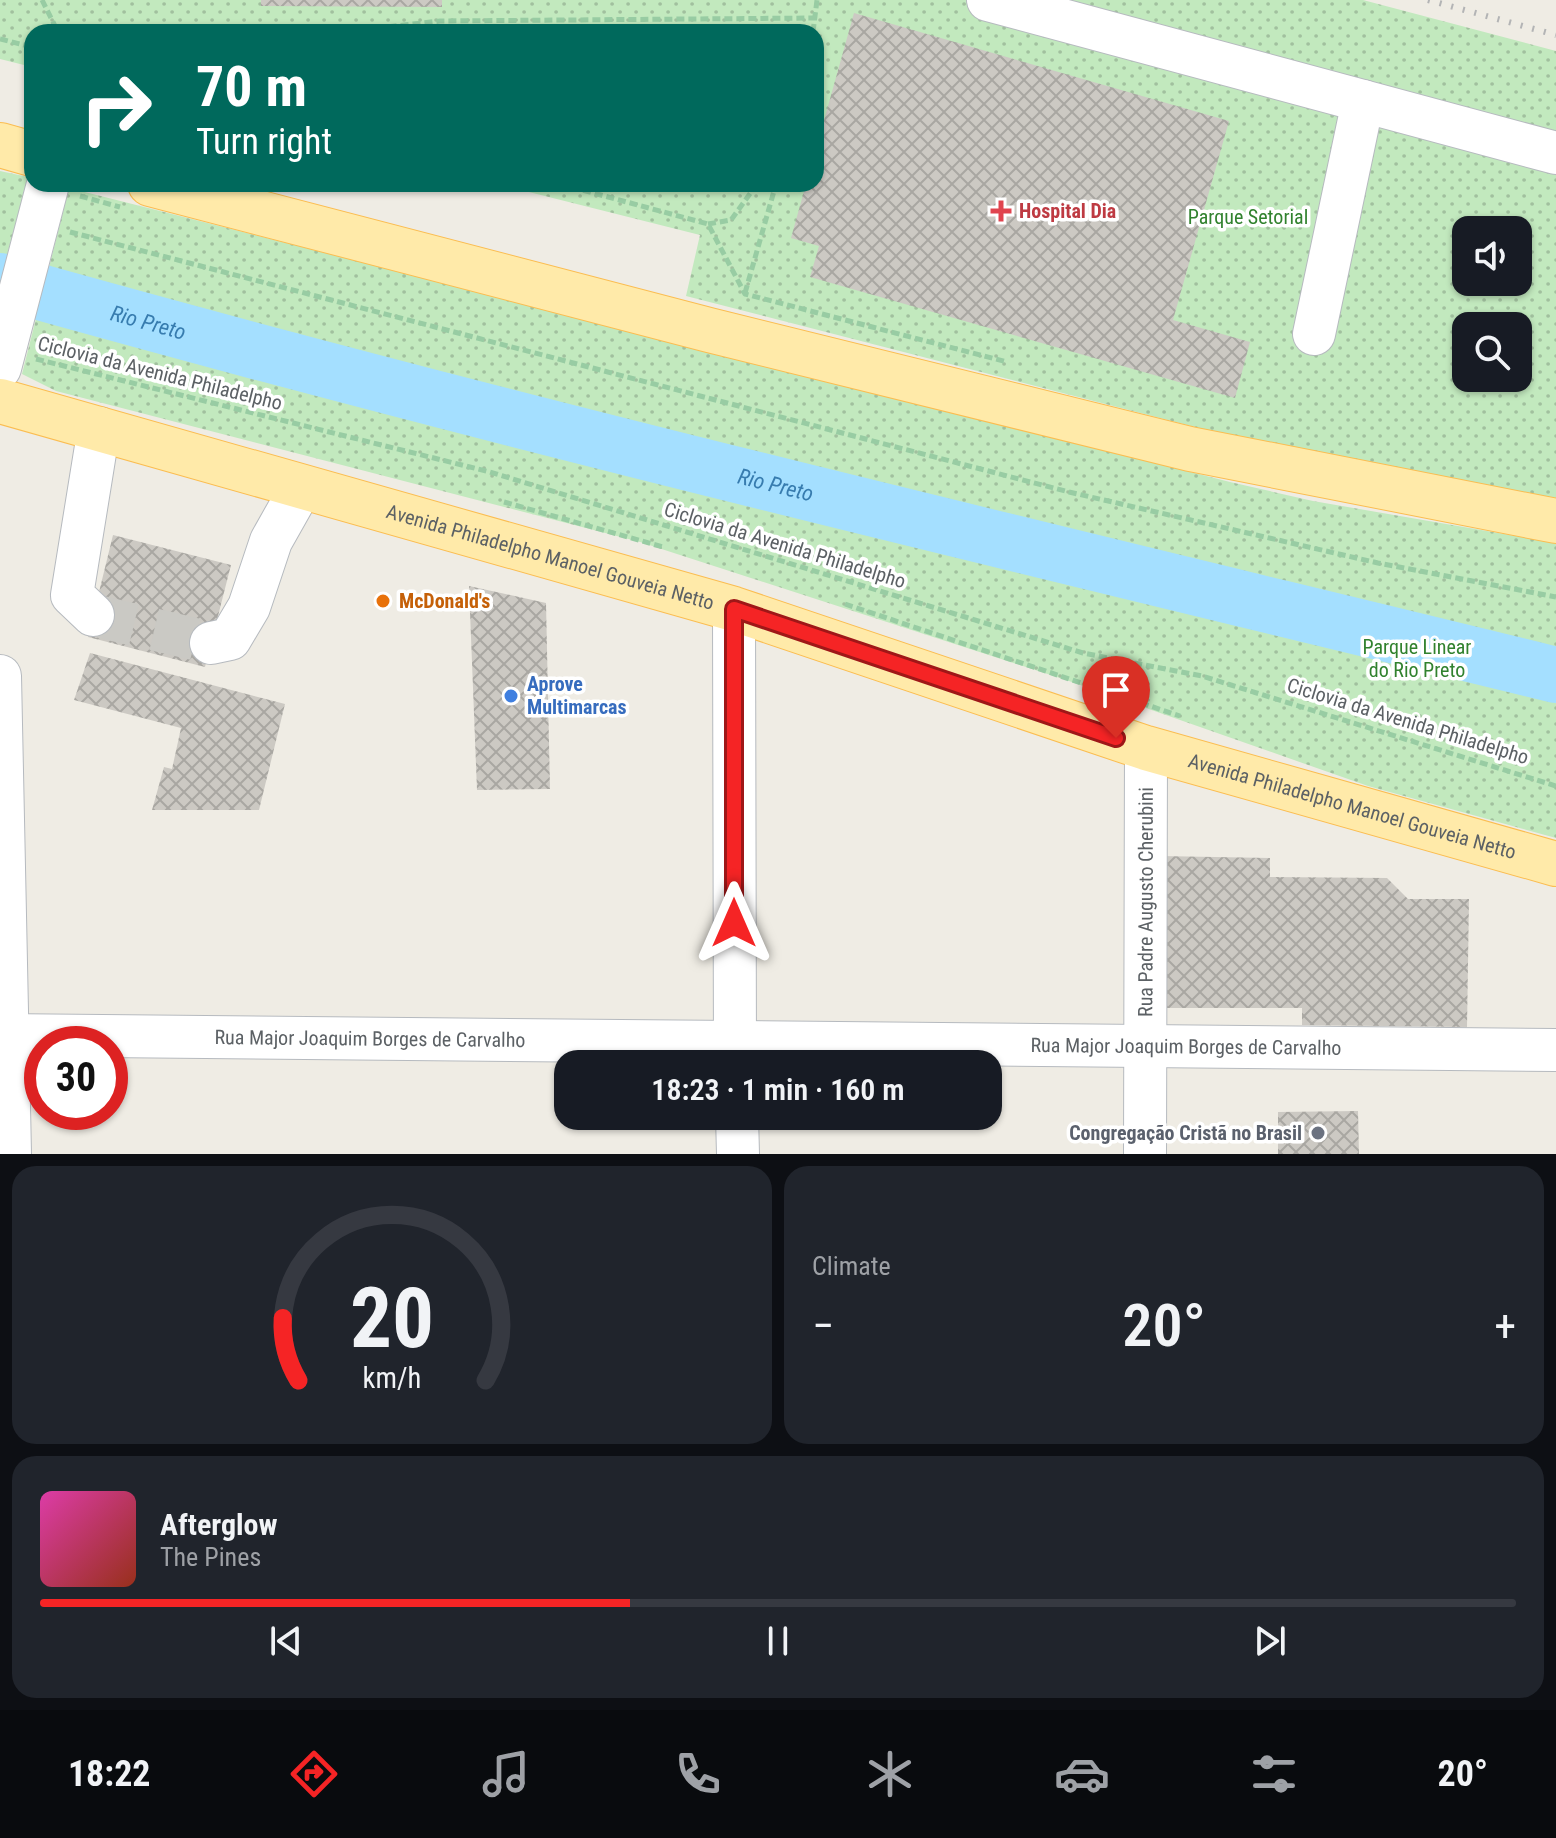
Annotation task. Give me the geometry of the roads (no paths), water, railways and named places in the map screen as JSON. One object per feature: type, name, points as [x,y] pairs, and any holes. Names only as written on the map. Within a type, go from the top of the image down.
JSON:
[{"type":"main road","points":[[0,145],[24,152]]},
{"type":"main road","points":[[180,192],[694,327],[1190,449],[1556,521]]},
{"type":"main road","name":"Avenida Philadelpho Manoel Gouveia Netto","points":[[0,401],[734,609],[1146,748],[1556,864]]},
{"type":"street","points":[[988,0],[1556,153]]},
{"type":"street","points":[[1314,334],[1363,101]]},
{"type":"street","points":[[3,354],[46,192]]},
{"type":"street","points":[[93,615],[72,595],[99,428]]},
{"type":"street","points":[[211,643],[230,639],[249,607],[271,541],[302,486]]},
{"type":"street","points":[[734,609],[735,1050]]},
{"type":"street","points":[[0,676],[5,1035],[10,1154]]},
{"type":"street","name":"Rua Padre Augusto Cherubini","points":[[1145,1154],[1146,748]]},
{"type":"street","name":"Rua Major Joaquim Borges de Carvalho","points":[[5,1035],[613,1050]]},
{"type":"street","name":"Rua Major Joaquim Borges de Carvalho","points":[[940,1050],[1145,1047],[1556,1050]]},
{"type":"street","points":[[737,1130],[738,1154]]},
{"type":"waterway","name":"Rio Preto","points":[[0,281],[582,436],[1556,675]]},
{"type":"tunnel","points":[[93,615],[211,643]]},
{"type":"railway","points":[[1428,0],[1556,35]]},
{"type":"place","name":"Hospital Dia","points":[[1001,211]]},
{"type":"place","name":"McDonald's","points":[[383,601]]},
{"type":"place","name":"Aprove Multimarcas","points":[[511,696]]},
{"type":"place","name":"Congregação Cristã no Brasil","points":[[1318,1133]]},
{"type":"park label","name":"Parque Setorial","points":[[1248,217]]},
{"type":"park label","name":"Parque Linear do Rio Preto","points":[[1417,658]]}]
